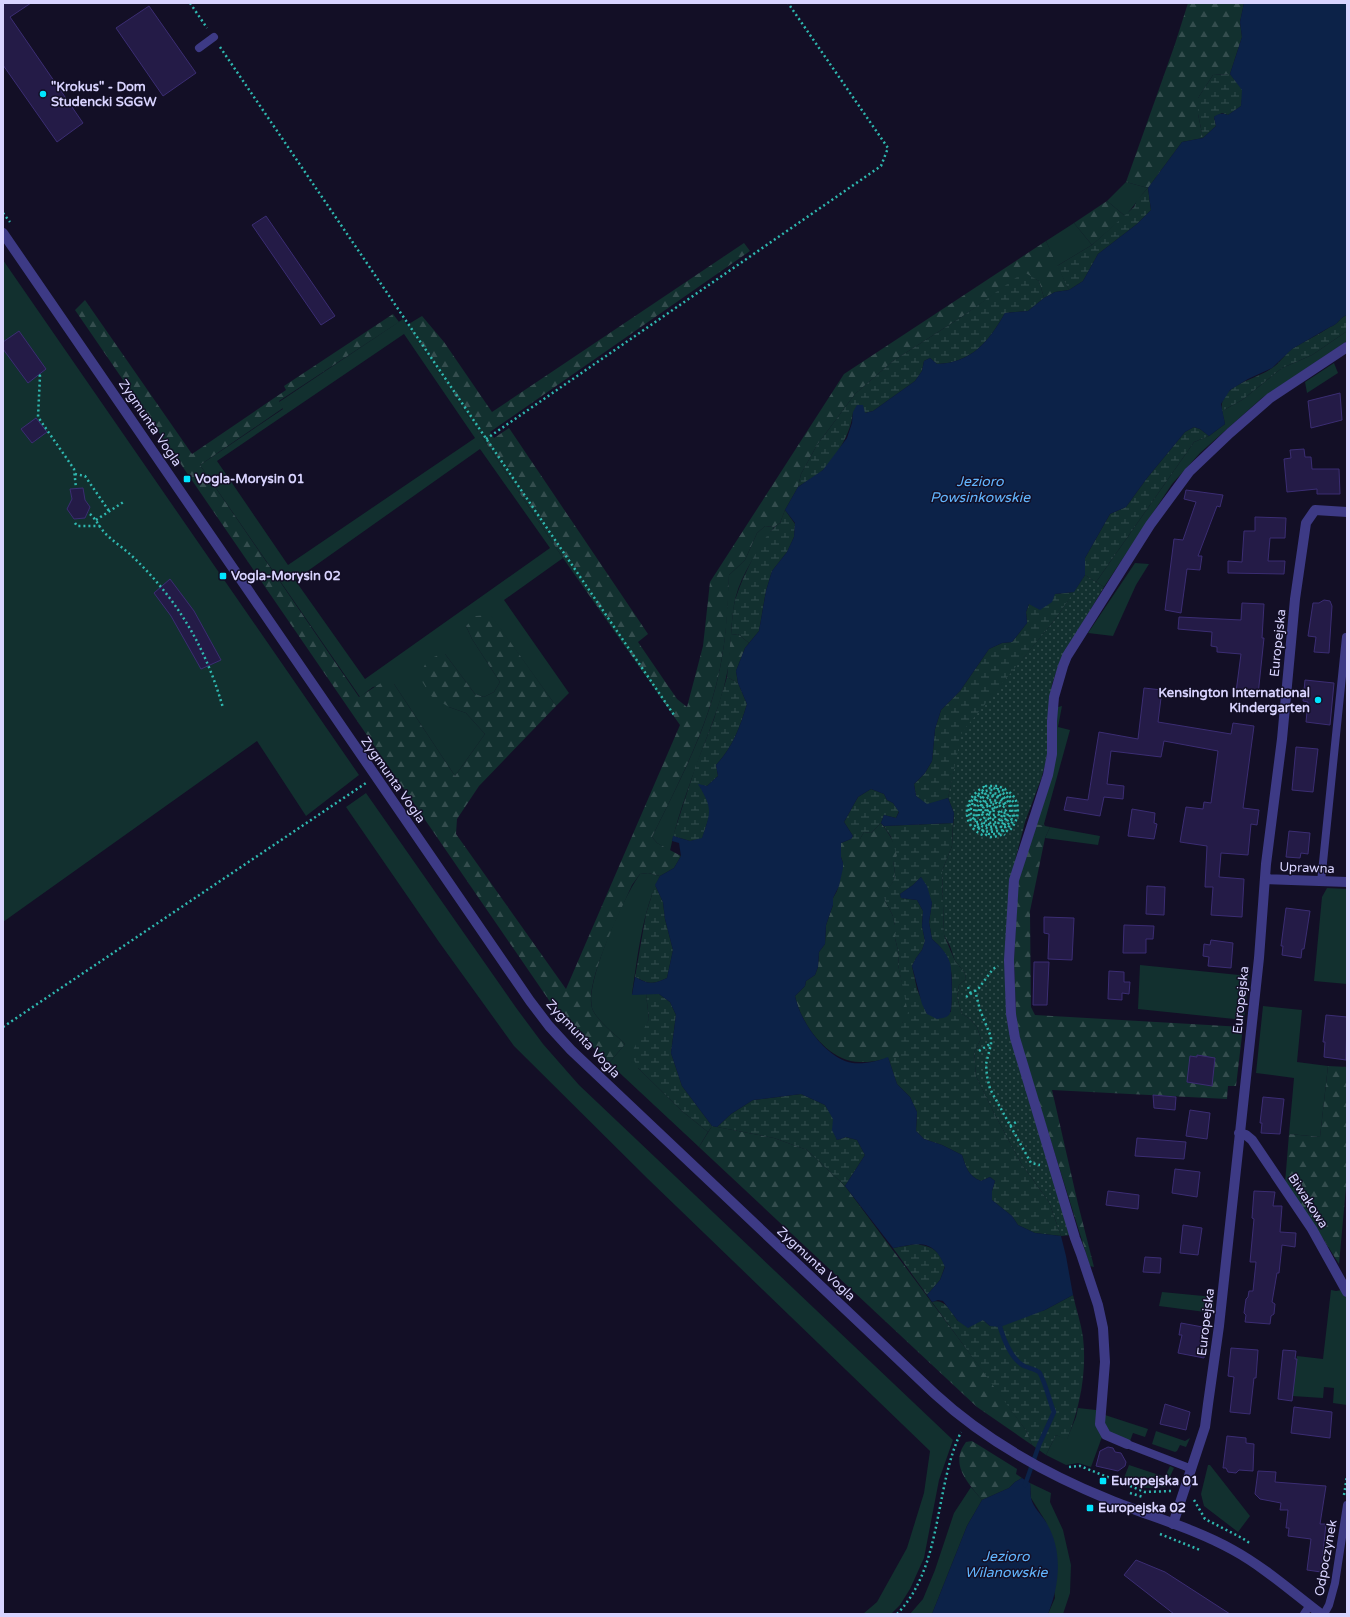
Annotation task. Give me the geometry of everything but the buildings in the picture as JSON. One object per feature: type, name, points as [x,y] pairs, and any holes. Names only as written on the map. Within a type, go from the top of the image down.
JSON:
[{"type":"street","name":"Zygmunta Vogla","points":[[3,233],[530,1001],[549,1026],[576,1055],[942,1401],[967,1422],[1019,1456],[1061,1478],[1108,1499],[1211,1539],[1233,1550],[1253,1562],[1321,1614]]},
{"type":"street","points":[[1127,1444],[1106,1435],[1100,1424],[1105,1362],[1103,1328],[1098,1306],[1082,1254],[1075,1238],[1015,1038],[1011,1014],[1009,960],[1014,880],[1048,775],[1052,754],[1054,697],[1067,656],[1150,525],[1189,472],[1270,398],[1347,347]]},
{"type":"street","name":"Europejska","points":[[1173,1524],[1205,1427],[1220,1319],[1259,958],[1270,831],[1282,739],[1295,599],[1306,523],[1310,515],[1315,510],[1347,512]]},
{"type":"street","name":"Uprawna","points":[[1266,879],[1347,882]]},
{"type":"street","name":"Biwakowa","points":[[1239,1132],[1252,1140],[1312,1229],[1347,1292]]},
{"type":"lane","points":[[199,48],[214,37]]},
{"type":"lane","points":[[1321,882],[1346,637]]},
{"type":"lane","points":[[1127,1444],[1192,1469]]},
{"type":"lane","name":"Odpoczynek","points":[[1324,1614],[1329,1605],[1335,1583],[1347,1506]]},
{"type":"lane","points":[[1304,1614],[1310,1605]]},
{"type":"path","points":[[190,3],[402,312],[486,439],[674,714]]},
{"type":"path","points":[[486,439],[881,166],[888,148],[788,3]]},
{"type":"path","points":[[3,213],[11,224]]},
{"type":"path","points":[[39,374],[38,417],[72,464],[75,474],[76,488]]},
{"type":"path","points":[[75,474],[85,476],[110,512]]},
{"type":"path","points":[[96,520],[125,501]]},
{"type":"path","points":[[90,514],[106,535],[124,548],[147,571],[172,601],[197,639],[207,660],[223,708]]},
{"type":"path","points":[[75,523],[77,526],[100,526]]},
{"type":"path","points":[[3,1026],[375,777]]},
{"type":"path","points":[[994,810],[995,808],[990,806],[990,804],[995,804],[998,807],[1000,814],[1005,810],[1008,813],[1002,824],[1001,822],[1006,813],[1003,813],[1000,820],[997,814],[992,816],[989,815],[987,812],[989,808],[987,806],[985,812],[987,815],[990,818],[995,817],[996,819],[991,820],[985,817],[984,819],[990,822],[999,822],[998,824],[992,825],[983,821],[978,811],[982,801],[992,797],[997,798],[1004,804],[1002,805],[999,801],[988,800],[981,807],[980,812],[983,816],[983,808],[989,802],[997,803],[1002,808],[1006,805],[1003,799],[998,796],[986,796],[985,794],[996,793],[1006,800],[1010,805],[1011,812],[1003,827],[1006,827],[1012,819],[1013,821],[1007,829],[1007,831],[1009,831],[1017,821],[1018,806],[1015,799],[1008,791],[1006,792],[1015,805],[1016,812],[1013,818],[1013,806],[1010,800],[1006,795],[997,789],[1006,791],[1005,788],[998,786],[986,786],[987,788],[994,788],[995,790],[987,790],[976,798],[971,810],[974,820],[975,804],[982,795],[984,797],[977,805],[977,818],[973,821],[970,817],[970,803],[974,796],[985,788],[984,787],[977,790],[972,795],[966,809],[969,823],[980,834],[985,836],[986,833],[975,826],[976,822],[986,826],[1001,827],[988,829],[979,824],[976,825],[984,831],[991,832],[1004,830],[998,834],[989,834],[989,837],[1005,835]]},
{"type":"path","points":[[966,997],[979,988],[993,969],[1009,960]]},
{"type":"path","points":[[968,986],[971,994]]},
{"type":"path","points":[[975,990],[980,1010],[989,1030],[991,1044],[986,1064],[990,1089],[1031,1163],[1054,1168]]},
{"type":"path","points":[[979,1051],[991,1044]]},
{"type":"path","points":[[1010,1126],[1016,1122]]},
{"type":"path","points":[[897,1614],[907,1604],[920,1578],[930,1552],[954,1445],[962,1430]]},
{"type":"path","points":[[1069,1467],[1080,1466],[1145,1492],[1169,1490]]},
{"type":"path","points":[[1142,1500],[1145,1492]]},
{"type":"path","points":[[1158,1533],[1205,1552]]},
{"type":"green space","points":[[1188,3],[1244,3],[1240,22],[1242,37],[1230,74],[1213,75],[1198,98],[1198,114],[1203,138],[1182,142],[1148,188],[1126,182],[1175,44]]},
{"type":"green space","points":[[1230,74],[1243,90],[1241,106],[1228,115],[1222,113],[1214,117],[1216,126],[1203,138],[1198,114],[1198,98],[1213,75]]},
{"type":"green space","points":[[1126,182],[1148,188],[1125,216],[1107,201]]},
{"type":"green space","points":[[1148,188],[1151,210],[1137,224],[1098,254],[1083,281],[1069,290],[1057,266],[1092,245],[1134,207],[1137,200]]},
{"type":"green space","points":[[1107,201],[1125,216],[1092,245],[1074,223]]},
{"type":"green space","points":[[1074,223],[1092,245],[1057,266],[1046,241]]},
{"type":"green space","points":[[1046,241],[1069,290],[1055,292],[1044,298],[1039,281],[1024,273],[963,316],[893,361],[855,394],[817,445],[801,474],[798,487],[785,510],[780,523],[774,527],[765,526],[757,533],[745,560],[729,575],[724,647],[711,704],[684,772],[652,837],[657,843],[681,856],[674,868],[660,876],[648,873],[640,874],[632,885],[612,928],[593,982],[591,997],[594,1013],[625,1044],[609,1063],[555,1009],[75,310],[85,300],[192,454],[286,390],[284,386],[393,314],[399,322],[279,401],[283,408],[200,465],[359,697],[384,681],[394,684],[455,776],[485,734],[466,713],[449,707],[431,696],[420,678],[426,664],[431,658],[445,654],[475,694],[484,697],[494,692],[500,682],[472,639],[466,626],[476,616],[491,615],[556,706],[479,786],[457,819],[456,834],[566,989],[680,725],[563,558],[407,325],[422,316],[444,342],[492,412],[744,243],[750,251],[490,432],[494,438],[509,428],[648,634],[638,642],[677,699],[687,707],[703,646],[710,582],[844,374]]},
{"type":"green space","points":[[3,260],[359,775],[306,816],[257,741],[3,922]]},
{"type":"green space","points":[[1024,272],[1039,281],[1044,298],[1028,311],[1005,313],[993,333],[970,355],[949,363],[937,364],[930,358],[924,361],[922,371],[915,381],[873,411],[865,413],[853,412],[850,428],[834,457],[821,472],[798,487],[801,474],[817,445],[855,394],[893,361],[963,316]]},
{"type":"green space","points":[[1347,315],[1347,331],[1312,355],[1282,368],[1242,400],[1222,411],[1222,402],[1232,389],[1272,368],[1278,364],[1292,349],[1333,326]]},
{"type":"green space","points":[[403,319],[563,558],[504,600],[569,693],[556,706],[491,616],[466,626],[472,639],[500,682],[494,692],[484,697],[475,694],[445,654],[449,707],[466,713],[485,734],[455,776],[394,684],[373,687],[360,697],[200,465],[283,409],[279,402]],"holes":[[[404,334],[475,438],[288,565],[217,461]],[[480,449],[550,548],[365,679],[295,580]]]},
{"type":"green space","points":[[1347,331],[1347,341],[1262,398],[1200,453],[1172,484],[1104,587],[1096,582],[1194,442],[1209,436],[1225,424],[1222,411],[1242,400],[1282,368],[1312,355]]},
{"type":"green space","points":[[1334,363],[1338,373],[1307,393],[1305,382]]},
{"type":"green space","points":[[1194,427],[1200,429],[1209,436],[1194,442],[1096,582],[1085,575],[1085,558],[1110,514],[1126,507],[1147,478],[1185,432]]},
{"type":"green space","points":[[785,510],[795,524],[794,537],[787,552],[772,571],[766,591],[759,631],[749,643],[738,634],[731,635],[734,605],[741,584],[752,560],[766,537],[780,523]]},
{"type":"green space","points":[[765,526],[774,527],[750,564],[736,594],[728,669],[723,689],[717,710],[682,807],[670,851],[657,843],[652,837],[694,750],[711,704],[724,647],[729,575],[745,560],[757,533]]},
{"type":"green space","points":[[1135,563],[1149,564],[1136,585],[1113,636],[1088,633]]},
{"type":"green space","points":[[1085,575],[1104,587],[1061,659],[1052,684],[1047,724],[1048,748],[1046,762],[1025,822],[1016,857],[1008,908],[1007,1021],[1071,1235],[1061,1236],[1049,1202],[1021,1163],[976,1076],[974,1052],[981,1039],[977,1027],[970,1019],[962,1014],[957,997],[959,985],[966,979],[965,973],[955,961],[950,946],[944,935],[942,871],[952,846],[954,813],[948,798],[962,732],[1057,617]]},
{"type":"green space","points":[[1074,592],[1057,617],[963,732],[948,798],[927,805],[916,796],[914,784],[925,773],[932,761],[935,729],[941,710],[960,691],[989,649],[1002,643],[1012,642],[1027,623],[1026,612],[1029,604],[1055,594]]},
{"type":"green space","points":[[738,634],[749,643],[745,648],[736,671],[738,683],[727,677],[731,635]]},
{"type":"green space","points":[[727,677],[738,683],[747,704],[742,721],[731,744],[716,765],[718,776],[707,786],[699,785],[709,802],[709,817],[702,839],[690,841],[673,836]]},
{"type":"green space","points":[[1062,706],[1058,727],[1070,730],[1044,824],[1045,826],[1035,824],[1058,707]]},
{"type":"green space","points":[[871,789],[884,794],[887,800],[893,803],[899,811],[896,818],[884,815],[881,823],[871,833],[864,832],[860,839],[851,839],[853,836],[844,822],[858,797]]},
{"type":"green space","points":[[366,793],[517,1009],[543,1044],[579,1085],[953,1440],[939,1480],[924,1558],[910,1589],[900,1605],[891,1614],[863,1614],[877,1602],[907,1548],[924,1493],[930,1451],[648,1179],[514,1046],[439,942],[346,807]]},
{"type":"green space","points":[[881,823],[891,838],[897,852],[897,857],[893,862],[895,871],[894,879],[891,885],[884,892],[885,901],[892,914],[895,925],[895,938],[899,955],[898,965],[909,1013],[902,1023],[903,1051],[899,1058],[860,1062],[837,1056],[818,1040],[803,1018],[795,996],[805,986],[806,981],[815,975],[818,967],[819,952],[825,944],[826,925],[833,905],[833,898],[837,891],[843,863],[841,857],[841,843],[851,839],[860,839],[864,832],[871,833]]},
{"type":"green space","points":[[953,823],[952,846],[942,871],[944,935],[955,961],[965,973],[966,979],[959,985],[957,997],[962,1014],[970,1019],[977,1027],[981,1039],[974,1052],[976,1076],[1021,1163],[1049,1202],[1061,1236],[1035,1233],[1018,1225],[1012,1216],[992,1200],[992,1191],[995,1181],[990,1177],[981,1181],[973,1177],[968,1171],[962,1155],[942,1145],[924,1139],[916,1131],[917,1112],[910,1097],[897,1084],[888,1057],[899,1058],[901,1054],[902,1022],[908,1013],[898,965],[899,955],[895,938],[895,925],[883,892],[894,879],[895,871],[893,862],[897,856],[891,837],[884,826]],"holes":[[[921,877],[932,903],[929,922],[932,939],[946,955],[951,972],[952,991],[951,1012],[927,1014],[917,989],[912,966],[922,950],[925,941],[922,926],[923,911],[917,900],[901,898],[900,894]]]},
{"type":"green space","points":[[1035,824],[1050,827],[1045,838],[1030,911],[1031,1007],[1035,1015],[1243,1027],[1236,1086],[1228,1086],[1227,1099],[1052,1090],[1094,1267],[1090,1266],[1020,1042],[1016,1014],[1014,960],[1018,878]]},
{"type":"green space","points":[[1050,827],[1100,836],[1098,845],[1045,838]]},
{"type":"green space","points":[[648,873],[660,876],[645,919],[632,994],[646,994],[649,1019],[642,1036],[638,1068],[682,1111],[708,1132],[699,1147],[609,1063],[625,1044],[602,1022],[594,1013],[592,1008],[591,996],[594,979],[607,940],[633,885],[640,874]]},
{"type":"green space","points":[[655,885],[663,902],[665,919],[673,950],[667,978],[651,983],[635,977],[646,914]]},
{"type":"green space","points":[[1327,888],[1347,889],[1347,984],[1314,981],[1322,897]]},
{"type":"green space","points":[[1140,965],[1249,976],[1244,1020],[1138,1009]]},
{"type":"green space","points":[[646,994],[659,994],[670,1002],[676,1015],[671,1053],[682,1086],[712,1126],[708,1132],[682,1111],[638,1068],[631,1054],[649,1019]]},
{"type":"green space","points":[[1263,1006],[1302,1010],[1297,1062],[1328,1066],[1320,1137],[1289,1134],[1294,1078],[1256,1073]]},
{"type":"green space","points":[[1328,1066],[1347,1067],[1347,1176],[1339,1264],[1312,1221],[1285,1184],[1289,1134],[1320,1137]]},
{"type":"green space","points":[[801,1094],[825,1105],[834,1119],[833,1130],[837,1140],[846,1137],[857,1140],[865,1155],[845,1186],[807,1150],[774,1138],[717,1127],[731,1114],[753,1100]]},
{"type":"green space","points":[[712,1126],[774,1138],[807,1150],[845,1186],[997,1390],[1027,1432],[1032,1445],[977,1407],[699,1147]]},
{"type":"green space","points":[[916,1244],[927,1246],[935,1250],[945,1266],[940,1280],[927,1295],[893,1248]]},
{"type":"green space","points":[[1331,1290],[1342,1290],[1347,1299],[1347,1405],[1333,1403],[1334,1388],[1324,1387],[1323,1398],[1292,1396],[1297,1356],[1323,1359]]},
{"type":"green space","points":[[1162,1292],[1214,1297],[1213,1313],[1159,1306]]},
{"type":"green space","points":[[1073,1295],[1081,1326],[1084,1350],[1083,1376],[1079,1402],[1067,1440],[1056,1435],[1046,1455],[1032,1445],[1027,1432],[932,1302],[937,1301],[944,1304],[958,1321],[983,1320],[990,1326],[1045,1310]]},
{"type":"green space","points":[[1078,1408],[1096,1410],[1098,1429],[1102,1437],[1091,1467],[1078,1463],[1066,1465],[1046,1455],[1056,1435],[1067,1439]]},
{"type":"green space","points":[[1105,1415],[1148,1429],[1145,1437],[1133,1433],[1130,1441],[1111,1434],[1103,1427]]},
{"type":"green space","points":[[1156,1431],[1185,1441],[1190,1438],[1186,1447],[1180,1445],[1175,1452],[1152,1444]]},
{"type":"green space","points":[[972,1441],[1017,1469],[1016,1474],[1022,1478],[1009,1488],[982,1500],[966,1480],[960,1466],[959,1458],[961,1450],[966,1442]]},
{"type":"green space","points":[[1129,1465],[1165,1477],[1170,1466],[1174,1468],[1165,1487],[1147,1488],[1124,1478]]},
{"type":"green space","points":[[1208,1465],[1210,1465],[1250,1516],[1238,1532],[1204,1506],[1201,1494]]},
{"type":"green space","points":[[1030,1483],[1051,1493],[1050,1502],[1063,1530],[1071,1565],[1070,1593],[1063,1614],[1048,1614],[1055,1598],[1046,1522],[1031,1498]]},
{"type":"green space","points":[[971,1487],[982,1500],[967,1526],[932,1614],[910,1614],[923,1599],[935,1570],[954,1513]]},
{"type":"water","name":"Jezioro Powsinkowskie","points":[[1244,3],[1347,3],[1347,315],[1333,326],[1292,349],[1272,368],[1248,379],[1230,390],[1221,404],[1225,424],[1209,436],[1200,429],[1194,427],[1185,432],[1147,478],[1126,507],[1110,514],[1085,558],[1085,575],[1074,592],[1055,594],[1052,602],[1040,610],[1029,604],[1026,612],[1027,623],[1012,642],[1002,643],[989,649],[960,691],[941,710],[935,729],[932,761],[925,773],[914,784],[916,796],[927,804],[948,798],[954,813],[953,823],[884,826],[881,823],[884,815],[896,818],[899,812],[893,803],[887,800],[884,794],[871,789],[858,797],[844,822],[853,836],[851,839],[841,843],[843,868],[839,886],[833,898],[833,905],[826,925],[825,944],[819,952],[818,967],[815,975],[806,981],[805,986],[795,996],[802,1015],[813,1034],[836,1056],[845,1061],[855,1063],[872,1062],[888,1057],[897,1084],[910,1097],[917,1112],[916,1131],[924,1139],[942,1145],[962,1155],[968,1171],[973,1177],[981,1181],[990,1177],[995,1181],[992,1191],[992,1200],[1012,1216],[1018,1225],[1035,1233],[1061,1236],[1073,1295],[1045,1310],[1000,1327],[990,1326],[983,1320],[968,1328],[958,1321],[943,1301],[938,1300],[932,1302],[927,1295],[940,1280],[945,1267],[936,1251],[930,1247],[918,1244],[893,1248],[845,1186],[865,1155],[857,1140],[846,1137],[837,1140],[832,1130],[833,1119],[825,1105],[801,1094],[753,1100],[731,1114],[717,1127],[712,1126],[682,1086],[671,1053],[676,1015],[670,1002],[659,994],[632,995],[635,977],[651,983],[667,978],[673,950],[665,919],[663,902],[655,885],[660,876],[674,868],[681,856],[679,843],[672,841],[673,836],[690,841],[702,838],[709,816],[709,810],[706,799],[698,784],[707,786],[718,776],[716,765],[727,751],[742,721],[747,704],[738,683],[736,671],[745,648],[759,631],[766,591],[772,571],[787,552],[794,537],[795,523],[785,510],[798,487],[823,470],[847,438],[852,423],[853,412],[857,405],[863,405],[865,413],[873,411],[915,381],[922,371],[924,361],[930,358],[937,364],[949,363],[970,355],[993,333],[1005,313],[1028,311],[1044,298],[1055,292],[1069,290],[1083,281],[1098,254],[1137,224],[1151,210],[1148,188],[1182,142],[1203,138],[1216,126],[1214,117],[1221,114],[1228,115],[1241,106],[1242,90],[1230,74],[1242,37],[1240,22]]},
{"type":"water","points":[[921,877],[927,886],[932,903],[929,922],[932,939],[945,953],[949,959],[951,967],[952,1004],[950,1013],[945,1018],[937,1019],[927,1014],[922,1004],[912,966],[922,950],[925,941],[922,926],[923,911],[917,900],[901,898],[900,894]]},
{"type":"water","name":"Jezioro Wilanowskie","points":[[1022,1478],[1030,1483],[1032,1501],[1046,1522],[1055,1544],[1058,1567],[1057,1579],[1048,1614],[932,1614],[967,1526],[982,1500],[1009,1488]]},
{"type":"waterway","points":[[1000,1327],[1006,1343],[1015,1359],[1024,1366],[1039,1372],[1054,1412],[1039,1445],[1025,1485]]},
{"type":"place","name":"\"Krokus\" - Dom Studencki SGGW","points":[[43,94]]},
{"type":"place","name":"Vogla-Morysin 01","points":[[187,479]]},
{"type":"place","name":"Vogla-Morysin 02","points":[[223,576]]},
{"type":"place","name":"Kensington International Kindergarten","points":[[1318,700]]},
{"type":"place","name":"Europejska 01","points":[[1103,1481]]},
{"type":"place","name":"Europejska 02","points":[[1090,1508]]}]
